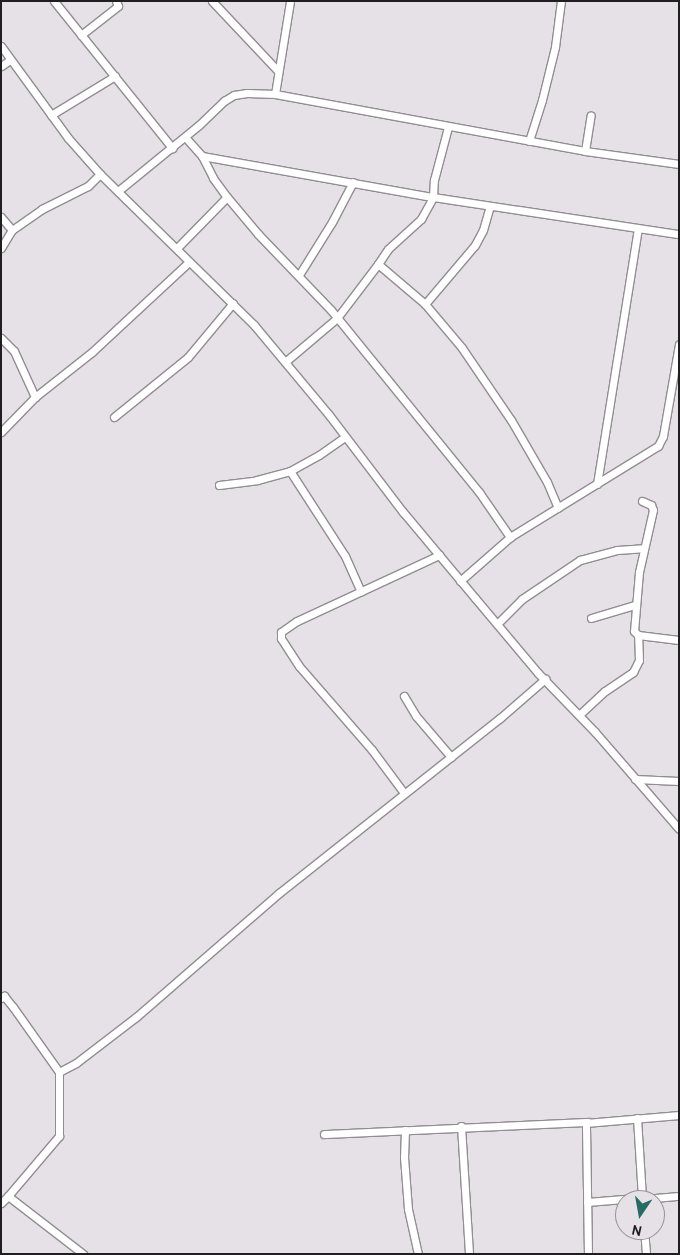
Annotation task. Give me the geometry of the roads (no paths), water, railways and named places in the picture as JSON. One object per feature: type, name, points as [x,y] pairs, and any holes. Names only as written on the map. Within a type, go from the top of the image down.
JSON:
[{"type":"street","points":[[54,1],[172,148]]},
{"type":"street","points":[[81,35],[117,4],[125,1]]},
{"type":"street","points":[[212,1],[278,72]]},
{"type":"street","points":[[274,94],[290,1]]},
{"type":"street","points":[[529,141],[542,100],[555,47],[560,1]]},
{"type":"street","points":[[1,46],[68,138],[100,174],[177,248],[189,262],[233,302],[285,362],[460,581],[679,829]]},
{"type":"street","points":[[1,66],[10,60]]},
{"type":"street","points":[[51,115],[116,76]]},
{"type":"street","points":[[118,191],[185,137],[224,101],[234,95],[274,94],[585,151],[679,164]]},
{"type":"street","points":[[585,151],[591,114]]},
{"type":"street","points":[[285,362],[337,318],[388,249],[420,219],[433,197],[434,180],[448,126]]},
{"type":"street","points":[[185,137],[202,156],[213,178],[227,197],[258,234],[299,275],[337,318],[479,492],[510,537]]},
{"type":"street","points":[[202,156],[433,197],[679,234]]},
{"type":"street","points":[[1,248],[12,230],[42,209],[88,186],[100,174]]},
{"type":"street","points":[[299,275],[332,222],[353,182]]},
{"type":"street","points":[[177,248],[227,197]]},
{"type":"street","points":[[425,304],[475,245],[483,230],[490,206]]},
{"type":"street","points":[[1,217],[12,230]]},
{"type":"street","points":[[597,484],[638,229]]},
{"type":"street","points":[[1,432],[35,397],[92,352],[189,262]]},
{"type":"street","points":[[378,264],[425,304],[462,348],[511,420],[547,482],[558,508]]},
{"type":"street","points":[[114,417],[188,357],[233,302]]},
{"type":"street","points":[[1,338],[14,351],[35,397]]},
{"type":"street","points":[[460,581],[510,537],[658,446],[663,436],[679,344]]},
{"type":"street","points":[[219,485],[257,480],[290,471],[346,437]]},
{"type":"street","points":[[290,471],[345,556],[361,592]]},
{"type":"street","points":[[579,715],[605,691],[633,672],[639,660],[638,635],[634,630],[635,605],[644,548],[653,510],[651,505],[642,501]]},
{"type":"street","points":[[497,624],[522,599],[580,560],[617,550],[644,548]]},
{"type":"street","points":[[404,793],[372,750],[299,666],[280,635],[284,629],[297,621],[439,555]]},
{"type":"street","points":[[592,618],[635,605]]},
{"type":"street","points":[[638,635],[679,640]]},
{"type":"street","points":[[59,1072],[76,1063],[136,1017],[279,893],[451,757],[545,679]]},
{"type":"street","points":[[404,696],[416,716],[451,757]]},
{"type":"street","points":[[636,779],[679,781]]},
{"type":"street","points":[[1,1203],[59,1136],[59,1072],[2,995]]},
{"type":"street","points":[[324,1134],[461,1126],[588,1122],[679,1114]]},
{"type":"street","points":[[637,1118],[642,1190]]},
{"type":"street","points":[[588,1122],[584,1129],[588,1254]]},
{"type":"street","points":[[461,1126],[469,1254]]},
{"type":"street","points":[[405,1130],[404,1157],[408,1208],[418,1254]]},
{"type":"street","points":[[8,1196],[83,1254]]},
{"type":"street","points":[[665,1197],[679,1196]]},
{"type":"street","points":[[587,1202],[615,1200]]},
{"type":"street","points":[[645,1240],[646,1254]]}]
